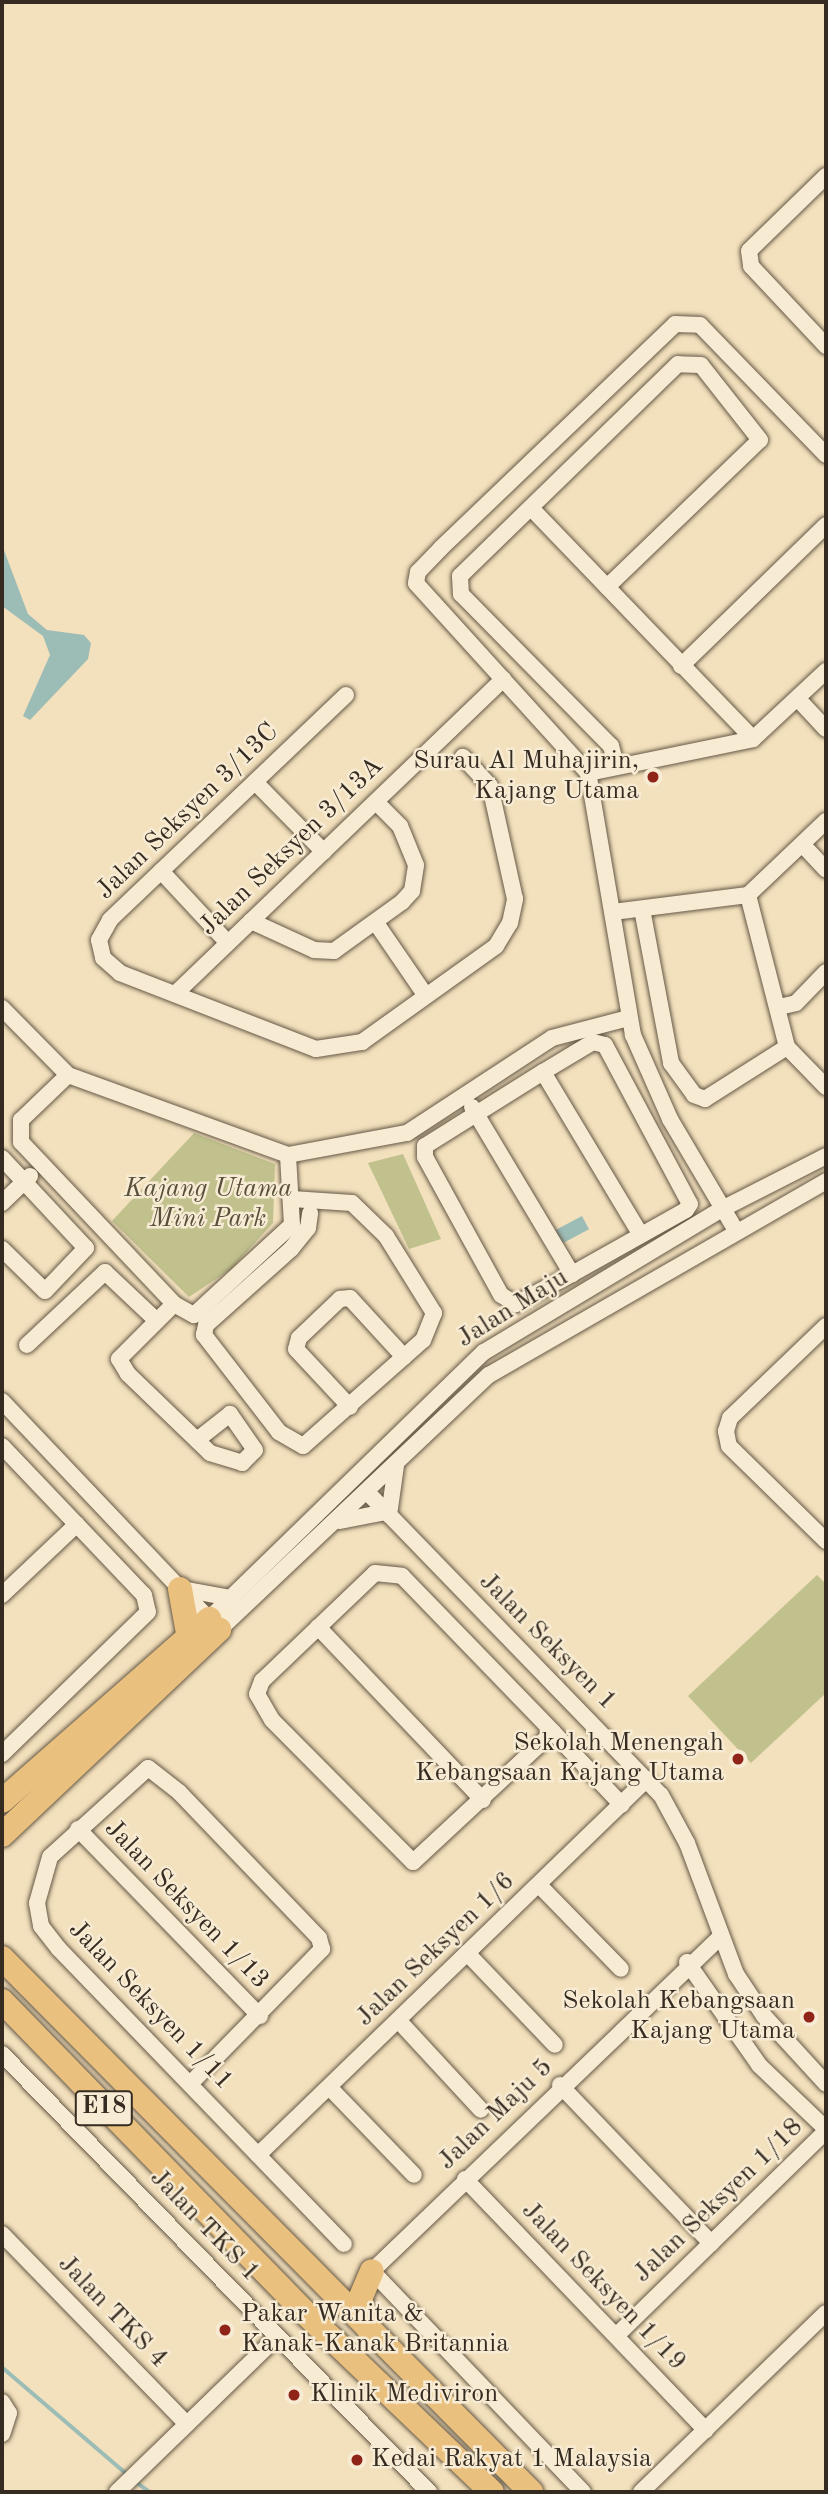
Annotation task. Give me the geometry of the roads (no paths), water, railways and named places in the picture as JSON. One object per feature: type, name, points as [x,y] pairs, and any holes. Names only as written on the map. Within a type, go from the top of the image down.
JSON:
[{"type":"highway","points":[[180,1589],[188,1633]]},
{"type":"highway","points":[[2,1801],[188,1633],[214,1624]]},
{"type":"highway","points":[[2,1835],[214,1624]]},
{"type":"highway","points":[[2,1817],[175,1665]]},
{"type":"highway","points":[[2,1854],[135,1724],[175,1665]]},
{"type":"highway","points":[[2,1951],[10,1966]]},
{"type":"highway","name":"E18","points":[[10,1966],[371,2335],[531,2492]]},
{"type":"highway","name":"E18","points":[[2,2001],[207,2215],[492,2492]]},
{"type":"highway","points":[[2,2024],[13,2050],[183,2204],[207,2215]]},
{"type":"highway","points":[[310,2273],[341,2283],[372,2271]]},
{"type":"highway","points":[[371,2335],[360,2299],[372,2271]]},
{"type":"street","points":[[824,183],[758,239],[749,251],[751,266],[826,346]]},
{"type":"street","points":[[735,1229],[732,1205],[714,1190],[663,1107],[628,1017],[613,912],[588,773],[416,583],[418,572],[441,548],[675,324],[700,325],[826,455]]},
{"type":"street","points":[[607,587],[760,440],[701,365],[678,364],[460,576],[461,594],[611,746],[616,765]]},
{"type":"street","points":[[531,508],[753,739]]},
{"type":"street","points":[[681,666],[826,526]]},
{"type":"street","points":[[588,773],[616,765],[753,739],[826,671]]},
{"type":"street","name":"Jalan Seksyen 3/13A","points":[[176,994],[503,679]]},
{"type":"street","name":"Jalan Seksyen 3/13C","points":[[346,695],[110,920],[99,940],[103,958],[120,973],[316,1049],[362,1042],[424,993],[496,946],[515,899],[490,786],[463,757]]},
{"type":"street","points":[[798,699],[826,729]]},
{"type":"street","points":[[255,782],[324,852]]},
{"type":"street","points":[[251,921],[326,952],[376,923],[412,891],[416,865],[400,826],[376,802]]},
{"type":"street","points":[[613,912],[748,895],[826,821]]},
{"type":"street","points":[[802,844],[826,870]]},
{"type":"street","points":[[161,872],[228,943]]},
{"type":"street","points":[[748,895],[788,1047],[826,1087]]},
{"type":"street","points":[[642,909],[671,1063],[694,1095],[705,1098],[788,1047]]},
{"type":"street","points":[[376,923],[424,993]]},
{"type":"street","points":[[779,1007],[796,1003],[826,972]]},
{"type":"street","points":[[2,1008],[68,1075],[288,1155],[407,1133],[464,1093],[552,1038],[628,1017]]},
{"type":"street","points":[[593,1042],[605,1045],[691,1204],[641,1235],[516,1304],[501,1295],[425,1157],[425,1146],[477,1115],[593,1042]]},
{"type":"street","points":[[543,1072],[641,1235]]},
{"type":"street","points":[[68,1075],[21,1120],[21,1143],[174,1304],[194,1315],[205,1311],[292,1225],[288,1155]]},
{"type":"street","points":[[464,1093],[572,1274]]},
{"type":"street","name":"Jalan Maju","points":[[214,1624],[231,1598],[381,1449],[484,1352],[700,1223],[826,1156]]},
{"type":"street","points":[[2,1158],[81,1241],[83,1255],[45,1292],[2,1249]]},
{"type":"street","points":[[2,1203],[42,1164]]},
{"type":"street","name":"Jalan Maju","points":[[214,1624],[335,1523],[498,1368],[735,1229],[826,1181]]},
{"type":"street","points":[[700,1223],[714,1190]]},
{"type":"street","points":[[292,1206],[315,1209],[352,1203],[386,1236],[431,1300],[432,1326],[404,1357],[313,1442],[293,1444],[206,1344],[206,1325],[291,1249],[308,1228],[315,1209]]},
{"type":"street","points":[[27,1345],[105,1272],[156,1321]]},
{"type":"street","points":[[350,1407],[296,1349],[299,1338],[340,1299],[350,1298],[404,1357]]},
{"type":"street","points":[[174,1304],[119,1359],[121,1367],[197,1440]]},
{"type":"street","points":[[826,1326],[730,1418],[726,1431],[729,1446],[826,1541]]},
{"type":"street","points":[[2,1401],[214,1624]]},
{"type":"street","points":[[2,1446],[144,1595],[148,1612],[139,1624],[2,1754]]},
{"type":"street","points":[[333,1496],[367,1492],[381,1449]]},
{"type":"street","points":[[335,1523],[387,1513],[397,1464]]},
{"type":"street","name":"Jalan Seksyen 1","points":[[367,1492],[646,1779],[678,1821],[718,1939],[764,2017],[826,2084]]},
{"type":"street","points":[[2,1595],[77,1524]]},
{"type":"street","points":[[553,1732],[422,1859],[405,1859],[272,1720],[257,1694],[262,1681],[375,1573],[402,1576],[553,1732],[622,1805]]},
{"type":"street","points":[[180,1589],[231,1598]]},
{"type":"street","points":[[318,1627],[483,1800]]},
{"type":"street","name":"Jalan Seksyen 1/11","points":[[260,2016],[322,1948],[158,1770],[138,1771],[78,1829],[40,1876],[41,1926],[344,2244]]},
{"type":"street","name":"Jalan Seksyen 1/6","points":[[258,2155],[646,1779]]},
{"type":"street","name":"Jalan Seksyen 1/13","points":[[78,1829],[260,2016]]},
{"type":"street","points":[[538,1885],[621,1969]]},
{"type":"street","name":"Jalan Maju 5","points":[[372,2271],[687,1962],[718,1939]]},
{"type":"street","points":[[467,1953],[555,2045]]},
{"type":"street","points":[[687,1962],[755,2061],[826,2130]]},
{"type":"street","points":[[190,2084],[260,2016]]},
{"type":"street","points":[[398,2020],[481,2110]]},
{"type":"street","name":"Jalan TKS 1","points":[[13,2050],[277,2337],[429,2492]]},
{"type":"street","points":[[561,2085],[711,2243]]},
{"type":"street","points":[[329,2087],[414,2175]]},
{"type":"street","name":"Jalan Seksyen 1/18","points":[[616,2336],[826,2130]]},
{"type":"street","name":"Jalan Seksyen 1/19","points":[[465,2179],[706,2430]]},
{"type":"street","name":"Jalan TKS 4","points":[[2,2234],[187,2424]]},
{"type":"street","points":[[372,2271],[583,2492]]},
{"type":"street","points":[[641,2492],[826,2313]]},
{"type":"street","points":[[121,2490],[277,2337]]},
{"type":"street","points":[[2,2402],[9,2413],[2,2434]]},
{"type":"water","points":[[2,545],[28,614],[47,630],[84,635],[91,643],[88,659],[30,720],[23,716],[50,655],[43,636],[2,606]]},
{"type":"water","points":[[582,1216],[589,1229],[562,1244],[555,1231]]},
{"type":"waterway","points":[[2,2367],[128,2475]]},
{"type":"waterway","points":[[136,2482],[150,2492]]},
{"type":"place","name":"Surau Al Muhajirin, Kajang Utama","points":[[653,777]]},
{"type":"place","name":"Sekolah Menengah Kebangsaan Kajang Utama","points":[[738,1759]]},
{"type":"place","name":"Sekolah Kebangsaan Kajang Utama","points":[[809,2017]]},
{"type":"place","name":"Pakar Wanita & Kanak-Kanak Britannia","points":[[225,2330]]},
{"type":"place","name":"Klinik Mediviron","points":[[294,2395]]},
{"type":"place","name":"Kedai Rakyat 1 Malaysia","points":[[357,2460]]},
{"type":"park label","name":"Kajang Utama Mini Park","points":[[208,1205]]}]
